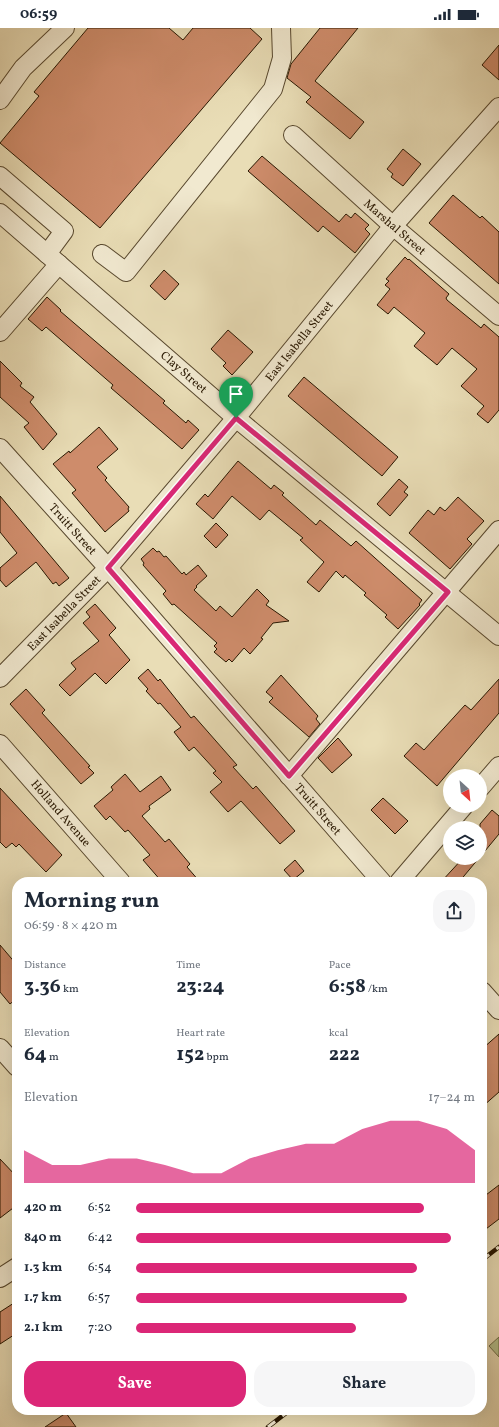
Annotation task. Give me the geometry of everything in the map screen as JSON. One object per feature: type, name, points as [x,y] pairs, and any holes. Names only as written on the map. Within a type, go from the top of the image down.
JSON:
[{"type":"street","points":[[0,100],[23,68],[65,28]]},
{"type":"street","points":[[102,254],[126,272],[273,89],[282,58],[281,28]]},
{"type":"street","name":"East Isabella Street","points":[[0,678],[108,568],[236,418],[393,226],[499,108]]},
{"type":"street","name":"Marshal Street","points":[[293,135],[393,226],[499,316]]},
{"type":"street","points":[[0,176],[64,231],[53,259],[0,332]]},
{"type":"street","name":"Clay Street","points":[[0,213],[236,418],[448,592],[499,636]]},
{"type":"street","name":"Truitt Street","points":[[0,448],[108,568],[378,877]]},
{"type":"street","points":[[289,776],[448,592],[499,530]]},
{"type":"street","name":"Holland Avenue","points":[[0,744],[117,877]]},
{"type":"street","points":[[487,780],[499,766]]},
{"type":"street","points":[[403,877],[458,813]]},
{"type":"street","points":[[487,997],[499,1010]]},
{"type":"street","points":[[0,1048],[12,1061]]},
{"type":"street","points":[[0,1278],[12,1271]]},
{"type":"green space","points":[[499,1337],[499,1357],[489,1346]]},
{"type":"building","points":[[88,28],[169,28],[183,40],[193,28],[250,28],[262,39],[100,228],[0,143],[39,96],[34,92]]},
{"type":"building","points":[[320,28],[358,28],[315,81],[364,122],[350,139],[306,102],[311,97],[287,78],[291,64]]},
{"type":"building","points":[[499,45],[499,80],[482,65]]},
{"type":"building","points":[[403,149],[421,164],[403,186],[391,177],[393,174],[387,169]]},
{"type":"building","points":[[262,156],[339,222],[346,214],[351,218],[355,213],[369,225],[365,229],[370,234],[355,253],[323,226],[318,232],[248,171]]},
{"type":"building","points":[[453,195],[480,218],[482,216],[499,232],[499,284],[429,223]]},
{"type":"building","points":[[405,257],[449,294],[446,298],[447,300],[481,328],[484,324],[499,337],[499,410],[488,423],[477,414],[484,406],[461,386],[477,369],[452,348],[437,365],[414,346],[425,333],[394,307],[388,314],[377,305],[390,289],[385,285],[389,281],[386,279]]},
{"type":"building","points":[[164,270],[179,284],[165,300],[150,286]]},
{"type":"building","points":[[47,297],[61,310],[60,311],[165,401],[163,403],[186,423],[188,420],[199,430],[182,449],[111,388],[113,385],[46,327],[42,331],[28,319]]},
{"type":"building","points":[[228,330],[253,352],[232,375],[223,366],[226,363],[211,349]]},
{"type":"building","points":[[0,361],[22,383],[20,386],[34,397],[30,402],[57,434],[43,450],[24,427],[29,423],[0,397]]},
{"type":"building","points":[[304,377],[398,457],[382,476],[288,396]]},
{"type":"building","points":[[99,427],[118,449],[97,467],[107,478],[105,480],[129,507],[129,511],[105,532],[72,493],[76,490],[53,464],[69,451],[70,453]]},
{"type":"building","points":[[238,461],[271,489],[274,485],[284,493],[282,495],[316,525],[320,520],[351,546],[356,541],[422,600],[419,604],[420,605],[398,629],[385,617],[387,615],[364,595],[366,593],[345,575],[343,578],[336,571],[319,592],[307,582],[324,562],[300,540],[303,538],[269,510],[260,520],[232,496],[213,519],[196,504],[205,494],[208,497]]},
{"type":"building","points":[[399,479],[408,487],[404,492],[408,495],[390,516],[377,504]]},
{"type":"building","points":[[0,496],[69,578],[59,586],[56,582],[53,584],[36,562],[6,587],[0,580],[0,568],[17,553],[0,532]]},
{"type":"building","points":[[458,497],[484,521],[467,539],[472,544],[450,569],[409,533],[428,510],[434,515],[440,507],[445,511]]},
{"type":"building","points":[[216,523],[228,535],[216,548],[204,536]]},
{"type":"building","points":[[153,548],[157,552],[159,551],[164,557],[166,556],[182,574],[184,572],[186,575],[198,565],[207,576],[196,586],[197,587],[194,590],[216,611],[220,606],[232,617],[257,589],[269,601],[266,605],[289,621],[273,623],[261,638],[263,639],[250,654],[244,648],[232,662],[229,659],[226,662],[214,652],[217,649],[214,646],[217,643],[174,604],[172,605],[163,594],[166,591],[143,565],[144,563],[141,559]]},
{"type":"building","points":[[95,604],[116,628],[109,635],[130,660],[106,684],[95,673],[70,696],[59,685],[76,669],[71,663],[99,641],[83,623],[90,617],[86,612]]},
{"type":"building","points":[[148,669],[158,681],[160,679],[191,718],[194,716],[237,765],[233,767],[253,789],[256,786],[295,831],[280,844],[241,801],[228,812],[210,792],[222,782],[213,773],[216,771],[194,747],[189,751],[174,732],[181,727],[160,703],[158,704],[146,691],[148,689],[138,678]]},
{"type":"building","points":[[281,675],[318,716],[316,719],[320,724],[309,737],[269,702],[273,698],[266,692]]},
{"type":"building","points":[[499,679],[499,713],[451,769],[443,769],[443,779],[437,786],[404,756],[416,743],[424,750],[465,705],[471,710]]},
{"type":"building","points":[[26,689],[45,710],[42,713],[90,766],[88,767],[94,773],[81,784],[10,704]]},
{"type":"building","points":[[338,738],[352,755],[332,773],[318,758]]},
{"type":"building","points":[[125,774],[140,792],[161,776],[171,790],[149,806],[150,809],[142,816],[165,842],[169,839],[190,864],[187,867],[196,877],[158,877],[143,860],[150,855],[128,830],[125,832],[110,816],[106,820],[94,806],[113,790],[111,787]]},
{"type":"building","points":[[0,788],[62,855],[46,872],[19,844],[16,847],[12,843],[6,848],[0,842]]},
{"type":"building","points":[[383,798],[408,821],[395,834],[371,810]]},
{"type":"building","points":[[492,810],[499,816],[499,834],[487,849],[487,821],[483,821]]},
{"type":"building","points":[[295,860],[304,871],[297,877],[290,877],[284,870]]},
{"type":"building","points":[[457,865],[473,865],[463,877],[446,877]]},
{"type":"building","points":[[0,945],[12,959],[12,1002],[10,1004],[0,992]]},
{"type":"building","points":[[499,1034],[499,1092],[487,1103],[487,1045]]},
{"type":"building","points":[[0,1159],[12,1172],[12,1209],[0,1218]]},
{"type":"building","points":[[499,1185],[499,1219],[487,1228],[487,1194]]},
{"type":"building","points":[[12,1304],[12,1336],[0,1344],[0,1312]]},
{"type":"building","points":[[63,1415],[67,1415],[76,1427],[45,1427]]},
{"type":"railway","points":[[487,1256],[499,1247]]},
{"type":"railway","points":[[268,1427],[284,1415]]},
{"type":"route","points":[[236,418],[448,592],[289,776],[108,568],[236,418]]}]
